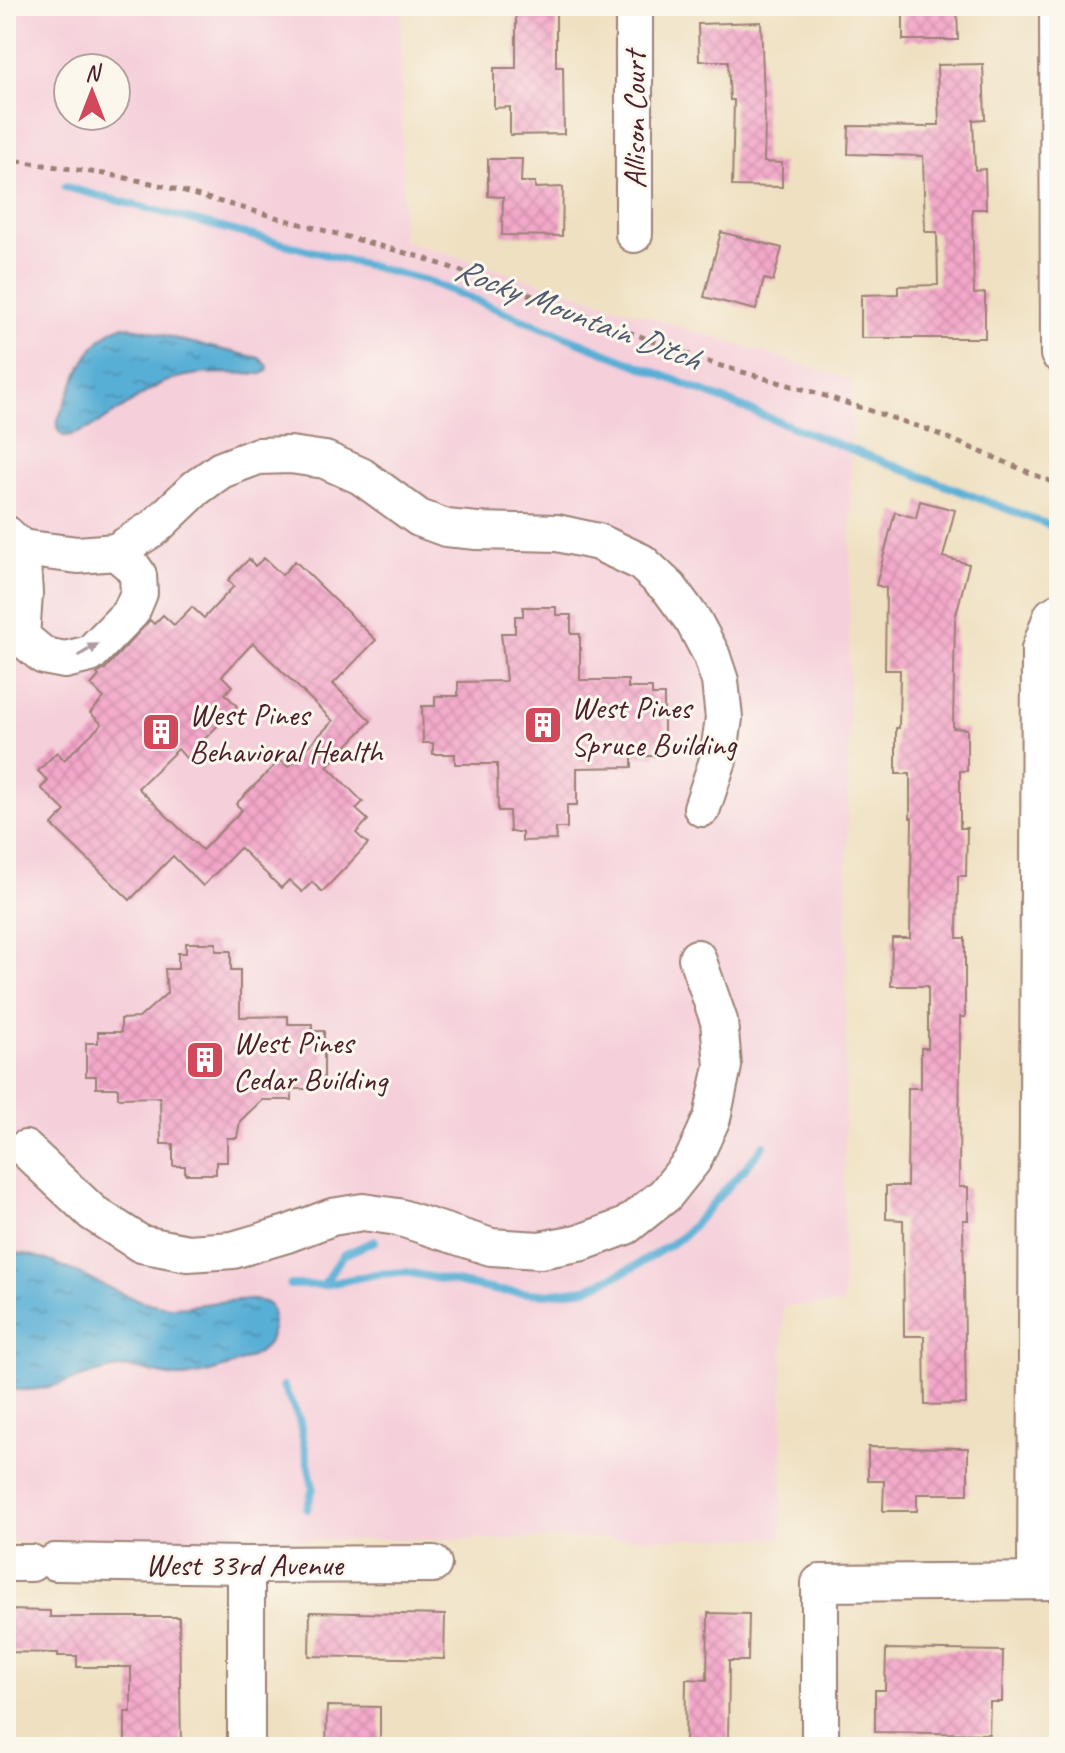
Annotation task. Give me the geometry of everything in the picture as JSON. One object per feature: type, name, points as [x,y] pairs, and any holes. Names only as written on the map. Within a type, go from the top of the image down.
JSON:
[{"type":"street","name":"Allison Court","points":[[634,6],[634,234]]},
{"type":"street","points":[[1058,6],[1059,354]]},
{"type":"street","points":[[116,552],[138,575],[139,593],[131,612],[90,654],[65,660],[44,656],[21,637],[24,593],[13,541],[78,555],[116,552],[155,527],[196,488],[221,470],[258,456],[290,455],[325,460],[361,476],[419,518],[446,528],[557,533],[598,542],[641,562],[670,589],[694,622],[711,654],[720,681],[724,718],[718,760],[702,808]]},
{"type":"street","points":[[820,1747],[820,1583],[1048,1581],[1040,649],[1055,614]]},
{"type":"street","points":[[25,1149],[93,1213],[141,1244],[188,1253],[233,1250],[332,1217],[363,1212],[398,1217],[491,1247],[540,1250],[583,1242],[626,1226],[665,1195],[693,1160],[712,1118],[723,1066],[719,1021],[697,958]]},
{"type":"street","name":"West 33rd Avenue","points":[[31,1563],[433,1564]]},
{"type":"street","points":[[246,1565],[246,1747]]},
{"type":"path","points":[[6,156],[18,161],[156,184],[420,257],[714,364],[929,430],[1059,485]]},
{"type":"shaded area","points":[[6,6],[401,6],[403,240],[852,380],[843,1305],[783,1306],[782,1538],[6,1541]]},
{"type":"water","points":[[123,326],[259,358],[268,366],[267,371],[262,374],[196,374],[170,380],[99,423],[64,436],[58,430],[58,420],[83,365],[101,340]]},
{"type":"water","points":[[17,1253],[57,1264],[151,1304],[180,1307],[241,1300],[265,1303],[271,1308],[273,1317],[269,1340],[264,1348],[248,1358],[198,1374],[179,1377],[119,1368],[49,1387],[6,1388],[6,1254]]},
{"type":"building","points":[[516,6],[556,6],[556,67],[563,67],[564,134],[510,135],[510,107],[494,108],[494,68],[516,68]]},
{"type":"building","points":[[903,6],[957,6],[958,40],[903,40]]},
{"type":"building","points":[[761,22],[764,162],[782,163],[782,187],[732,186],[734,100],[730,100],[728,61],[699,61],[698,24]]},
{"type":"building","points":[[983,64],[985,119],[973,120],[975,170],[985,169],[986,209],[972,209],[974,294],[985,293],[985,338],[861,338],[861,295],[898,294],[898,286],[938,285],[937,232],[925,232],[923,156],[848,154],[849,126],[939,125],[937,65]]},
{"type":"building","points":[[488,159],[522,159],[521,182],[535,182],[535,188],[563,187],[562,236],[502,235],[503,197],[488,196]]},
{"type":"building","points":[[721,232],[782,248],[773,281],[764,279],[756,310],[704,297]]},
{"type":"building","points":[[920,501],[955,510],[943,557],[969,564],[955,619],[953,728],[967,729],[967,771],[960,771],[960,828],[967,828],[966,876],[958,876],[957,938],[965,938],[965,1017],[960,1017],[959,1187],[968,1187],[968,1220],[963,1220],[966,1404],[925,1405],[924,1336],[904,1336],[903,1220],[886,1219],[886,1186],[907,1186],[908,1088],[921,1088],[921,1048],[928,1048],[928,986],[891,986],[892,938],[910,938],[912,818],[910,774],[896,774],[900,670],[885,670],[886,588],[876,585],[895,512],[916,518]]},
{"type":"building","name":"West Pines Behavioral Health","points":[[264,558],[282,575],[295,561],[376,640],[333,684],[371,721],[327,766],[363,802],[356,809],[368,820],[356,833],[368,844],[322,892],[312,882],[302,892],[289,880],[281,888],[240,848],[203,886],[173,856],[130,900],[52,825],[65,811],[41,788],[48,781],[38,771],[57,752],[64,760],[102,724],[90,713],[104,698],[91,685],[99,676],[97,674],[150,620],[154,624],[163,615],[174,625],[192,607],[204,618],[234,586],[228,580],[249,559],[255,566]],"holes":[[[253,643],[333,721],[288,767],[280,760],[236,804],[242,810],[202,850],[138,788],[178,749],[186,758],[237,706],[225,694],[232,686],[222,676]]]},
{"type":"building","name":"West Pines Spruce Building","points":[[523,607],[556,607],[556,615],[571,615],[571,634],[580,634],[580,680],[628,680],[628,688],[652,688],[652,695],[664,695],[664,746],[655,746],[655,756],[632,756],[632,767],[577,768],[577,805],[567,805],[567,828],[556,828],[556,840],[522,841],[522,832],[510,832],[509,811],[498,811],[497,764],[455,764],[455,754],[433,754],[433,743],[423,743],[422,706],[435,706],[435,696],[458,696],[458,682],[506,681],[501,633],[515,633],[515,616],[523,616]]},
{"type":"building","name":"West Pines Cedar Building","points":[[186,943],[216,943],[216,951],[231,951],[231,970],[240,970],[240,1017],[288,1016],[288,1024],[312,1024],[312,1031],[324,1031],[324,1079],[315,1079],[315,1089],[292,1089],[292,1100],[262,1100],[240,1121],[237,1138],[227,1138],[227,1162],[216,1162],[216,1174],[185,1174],[185,1166],[173,1166],[173,1144],[161,1144],[160,1097],[118,1098],[118,1088],[96,1088],[96,1076],[86,1076],[86,1043],[98,1043],[98,1032],[121,1032],[121,1019],[139,1018],[167,993],[165,969],[178,969],[178,953],[186,953]]},
{"type":"building","points":[[868,1447],[968,1448],[968,1494],[917,1494],[917,1511],[883,1511],[884,1481],[868,1481]]},
{"type":"building","points":[[6,1610],[50,1611],[50,1617],[179,1617],[181,1747],[125,1747],[125,1712],[131,1712],[131,1667],[77,1667],[77,1656],[6,1652]]},
{"type":"building","points":[[310,1612],[445,1615],[444,1659],[309,1656]]},
{"type":"building","points":[[708,1613],[749,1614],[748,1661],[729,1661],[728,1747],[685,1747],[686,1679],[707,1680]]},
{"type":"building","points":[[886,1649],[1003,1651],[1002,1702],[990,1702],[989,1734],[875,1732],[875,1690],[885,1690]]},
{"type":"building","points":[[327,1706],[380,1707],[380,1747],[326,1747]]},
{"type":"waterway","name":"Rocky Mountain Ditch","points":[[65,187],[427,281],[759,414],[1059,529]]},
{"type":"waterway","points":[[290,1285],[323,1285],[376,1274],[406,1272],[499,1291],[545,1294],[586,1289],[634,1267],[682,1237],[764,1145]]},
{"type":"waterway","points":[[323,1285],[343,1255],[375,1241]]},
{"type":"waterway","points":[[283,1386],[299,1419],[313,1488],[307,1509]]},
{"type":"place","name":"West Pines Spruce Building","points":[[543,725]]},
{"type":"place","name":"West Pines Behavioral Health","points":[[161,732]]},
{"type":"place","name":"West Pines Cedar Building","points":[[205,1060]]}]
